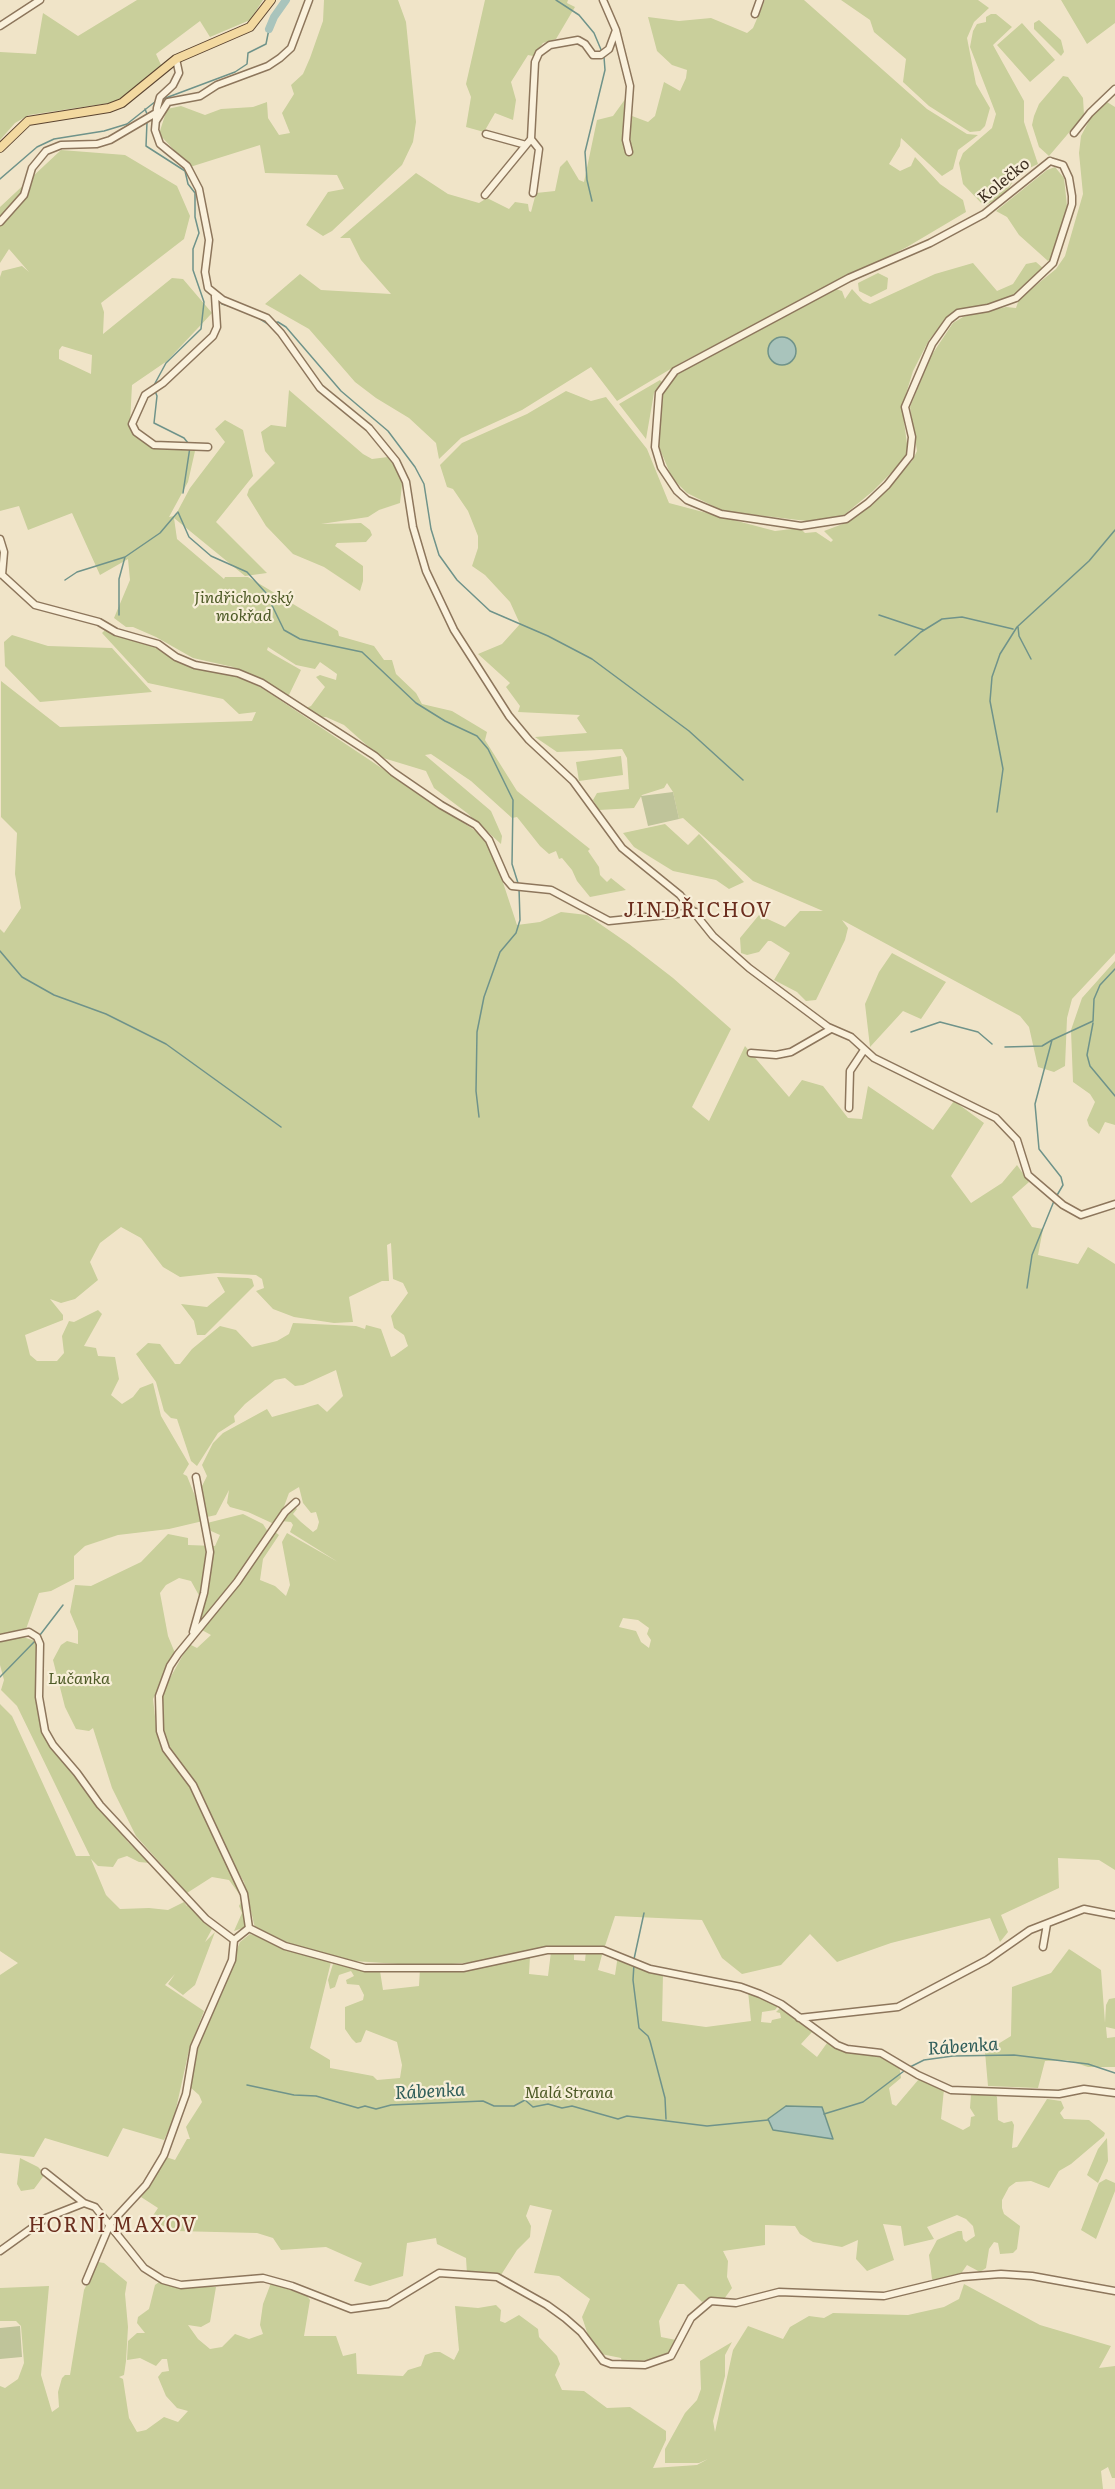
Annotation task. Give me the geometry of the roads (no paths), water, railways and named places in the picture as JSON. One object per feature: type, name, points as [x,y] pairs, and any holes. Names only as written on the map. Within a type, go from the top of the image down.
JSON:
[{"type":"main road","points":[[0,148],[28,121],[109,108],[122,103],[176,59],[246,30],[263,14],[271,0]]},
{"type":"street","points":[[0,26],[40,0]]},
{"type":"street","points":[[156,121],[168,102],[200,96],[217,86],[268,66],[280,58],[291,48],[309,0]]},
{"type":"street","points":[[603,0],[616,30],[630,86],[626,140],[629,152]]},
{"type":"street","points":[[755,14],[760,0]]},
{"type":"street","points":[[485,195],[531,139],[536,62],[539,53],[550,45],[578,40],[585,44],[593,55],[601,55],[609,49],[616,30]]},
{"type":"street","points":[[0,222],[24,195],[32,168],[46,151],[61,145],[97,144],[110,140],[152,114],[160,97],[177,80],[179,73],[176,59]]},
{"type":"street","points":[[1074,133],[1090,113],[1115,89]]},
{"type":"street","points":[[152,114],[156,121],[160,144],[187,166],[199,189],[209,240],[205,279],[215,296],[217,327],[213,336],[142,400],[132,424],[136,432],[154,445],[208,447]]},
{"type":"street","points":[[486,134],[526,145]]},
{"type":"street","points":[[531,139],[538,149],[533,193]]},
{"type":"street","name":"Kolečko","points":[[1050,161],[1063,165],[1069,178],[1072,204],[1053,263],[1016,298],[988,308],[958,314],[949,320],[932,344],[905,407],[912,438],[910,456],[873,498],[846,519],[801,526],[721,514],[687,500],[666,475],[655,447],[659,393],[675,371],[849,278],[911,253],[974,220],[1001,202],[1050,161]]},
{"type":"street","points":[[215,296],[250,309],[272,323],[320,388],[345,411],[369,428],[402,470],[413,527],[426,571],[454,630],[509,716],[529,740],[573,782],[622,848],[680,895],[696,912],[713,936],[749,968],[831,1029],[851,1037],[882,1063],[996,1118],[1017,1140],[1028,1175],[1069,1209],[1082,1215],[1115,1204]]},
{"type":"street","points":[[0,539],[4,552],[1,574],[35,605],[99,622],[116,632],[158,644],[176,657],[195,665],[238,674],[262,683],[375,756],[393,772],[441,805],[476,825],[489,840],[506,879],[512,886],[551,890],[609,921],[696,912]]},
{"type":"street","points":[[752,1053],[776,1055],[791,1052],[831,1029]]},
{"type":"street","points":[[849,1108],[850,1071],[864,1050]]},
{"type":"street","points":[[190,1639],[204,1593],[210,1552],[196,1477]]},
{"type":"street","points":[[249,1928],[249,1917],[240,1883],[193,1785],[169,1754],[160,1731],[158,1705],[161,1687],[170,1666],[237,1582],[285,1512],[296,1502]]},
{"type":"street","points":[[0,1638],[29,1632],[37,1637],[40,1644],[41,1707],[45,1731],[53,1746],[77,1773],[100,1805],[206,1919],[234,1940]]},
{"type":"street","points":[[799,2018],[898,2007],[931,1992],[987,1960],[1030,1930],[1084,1909],[1115,1915]]},
{"type":"street","points":[[1043,1947],[1047,1923]]},
{"type":"street","points":[[86,2281],[110,2224],[146,2186],[164,2155],[186,2094],[194,2047],[232,1960],[234,1940],[249,1928]]},
{"type":"street","points":[[249,1928],[285,1946],[365,1968],[463,1968],[547,1950],[603,1950],[650,1969],[746,1989],[781,2004],[837,2045],[847,2049],[881,2053],[918,2075],[951,2090],[1059,2094],[1084,2089],[1115,2093]]},
{"type":"street","points":[[1106,2091],[1115,2086]]},
{"type":"street","points":[[45,2172],[84,2203],[95,2207],[144,2268],[164,2280],[181,2284],[263,2278],[292,2286],[351,2309],[388,2304],[439,2273],[497,2277],[547,2305],[580,2332],[603,2361],[611,2364],[645,2365],[671,2356],[691,2318],[711,2301],[736,2303],[779,2292],[884,2296],[962,2277],[1001,2274],[1032,2276],[1115,2291]]},
{"type":"street","points":[[0,2251],[46,2218],[84,2203]]},
{"type":"water","points":[[782,337],[792,341],[796,351],[792,361],[782,365],[772,361],[768,351],[772,341]]},
{"type":"water","points":[[786,2106],[822,2107],[833,2139],[773,2130],[768,2119]]},
{"type":"waterway","points":[[269,29],[286,0]]},
{"type":"waterway","points":[[556,0],[579,15],[594,33],[602,52]]},
{"type":"waterway","points":[[163,99],[235,72],[247,64],[248,53],[266,44],[269,29]]},
{"type":"waterway","points":[[592,201],[587,180],[585,152],[605,70],[604,57]]},
{"type":"waterway","points":[[0,179],[37,147],[54,139],[104,131],[127,124],[156,101]]},
{"type":"waterway","points":[[145,109],[147,114]]},
{"type":"waterway","points":[[147,122],[146,146],[185,171],[188,184],[195,193],[195,217],[199,233],[193,249],[193,270],[204,302],[201,329],[166,363],[153,387]]},
{"type":"waterway","points":[[222,304],[233,307]]},
{"type":"waterway","points":[[257,317],[268,324]]},
{"type":"waterway","points":[[273,323],[278,322],[286,327],[341,391],[388,431],[415,467],[424,484],[431,529],[439,555],[457,580],[490,611],[548,636],[592,659],[689,731],[743,780]]},
{"type":"waterway","points":[[155,391],[157,396],[154,423],[184,438],[188,443]]},
{"type":"waterway","points":[[183,493],[190,447]]},
{"type":"waterway","points":[[178,512],[189,537],[211,556],[247,572],[266,593],[284,630],[300,639],[362,652],[416,703],[445,721],[477,736],[488,749],[513,800],[512,864],[518,883]]},
{"type":"waterway","points":[[119,615],[119,579],[125,557],[160,533],[177,513]]},
{"type":"waterway","points":[[997,812],[1003,769],[990,701],[992,677],[1000,654],[1017,627],[1089,561],[1115,530]]},
{"type":"waterway","points":[[65,580],[77,572],[125,557]]},
{"type":"waterway","points":[[879,615],[924,630]]},
{"type":"waterway","points":[[895,655],[921,632],[942,619],[962,617],[1013,629]]},
{"type":"waterway","points":[[1018,627],[1019,636],[1031,659]]},
{"type":"waterway","points":[[479,1117],[476,1091],[477,1032],[484,997],[500,952],[516,933],[520,920],[519,888]]},
{"type":"waterway","points":[[0,951],[22,977],[54,995],[106,1014],[166,1044],[281,1127]]},
{"type":"waterway","points":[[1056,1197],[1063,1185],[1061,1177],[1039,1149],[1035,1104],[1052,1040],[1093,1021],[1094,999],[1100,985],[1115,969]]},
{"type":"waterway","points":[[911,1032],[940,1022],[978,1032],[992,1044]]},
{"type":"waterway","points":[[1093,1023],[1087,1055],[1090,1066],[1115,1096]]},
{"type":"waterway","points":[[1005,1047],[1042,1046],[1052,1040]]},
{"type":"waterway","points":[[1027,1288],[1032,1255],[1054,1201]]},
{"type":"waterway","points":[[40,1635],[63,1605]]},
{"type":"waterway","points":[[0,1677],[36,1640]]},
{"type":"waterway","points":[[634,1959],[644,1913]]},
{"type":"waterway","points":[[634,1964],[633,1980],[639,2028],[650,2041],[665,2098],[666,2119]]},
{"type":"waterway","name":"Rábenka","points":[[910,2067],[924,2060],[953,2056],[1014,2055],[1088,2064],[1115,2073]]},
{"type":"waterway","name":"Rábenka","points":[[824,2114],[863,2102],[904,2071]]},
{"type":"waterway","name":"Rábenka","points":[[247,2085],[294,2095],[316,2096],[358,2108],[365,2106],[376,2109],[391,2105],[483,2101],[494,2106],[514,2106],[525,2100],[533,2107],[548,2104],[562,2108],[572,2106],[618,2119],[627,2116],[707,2126],[768,2120]]},
{"type":"district","name":"JINDŘICHOV","points":[[698,911]]},
{"type":"district","name":"HORNÍ MAXOV","points":[[113,2226]]},
{"type":"park label","name":"Jindřichovský mokřad","points":[[244,607]]},
{"type":"park label","name":"Lučanka","points":[[79,1679]]},
{"type":"park label","name":"Malá Strana","points":[[569,2093]]}]
